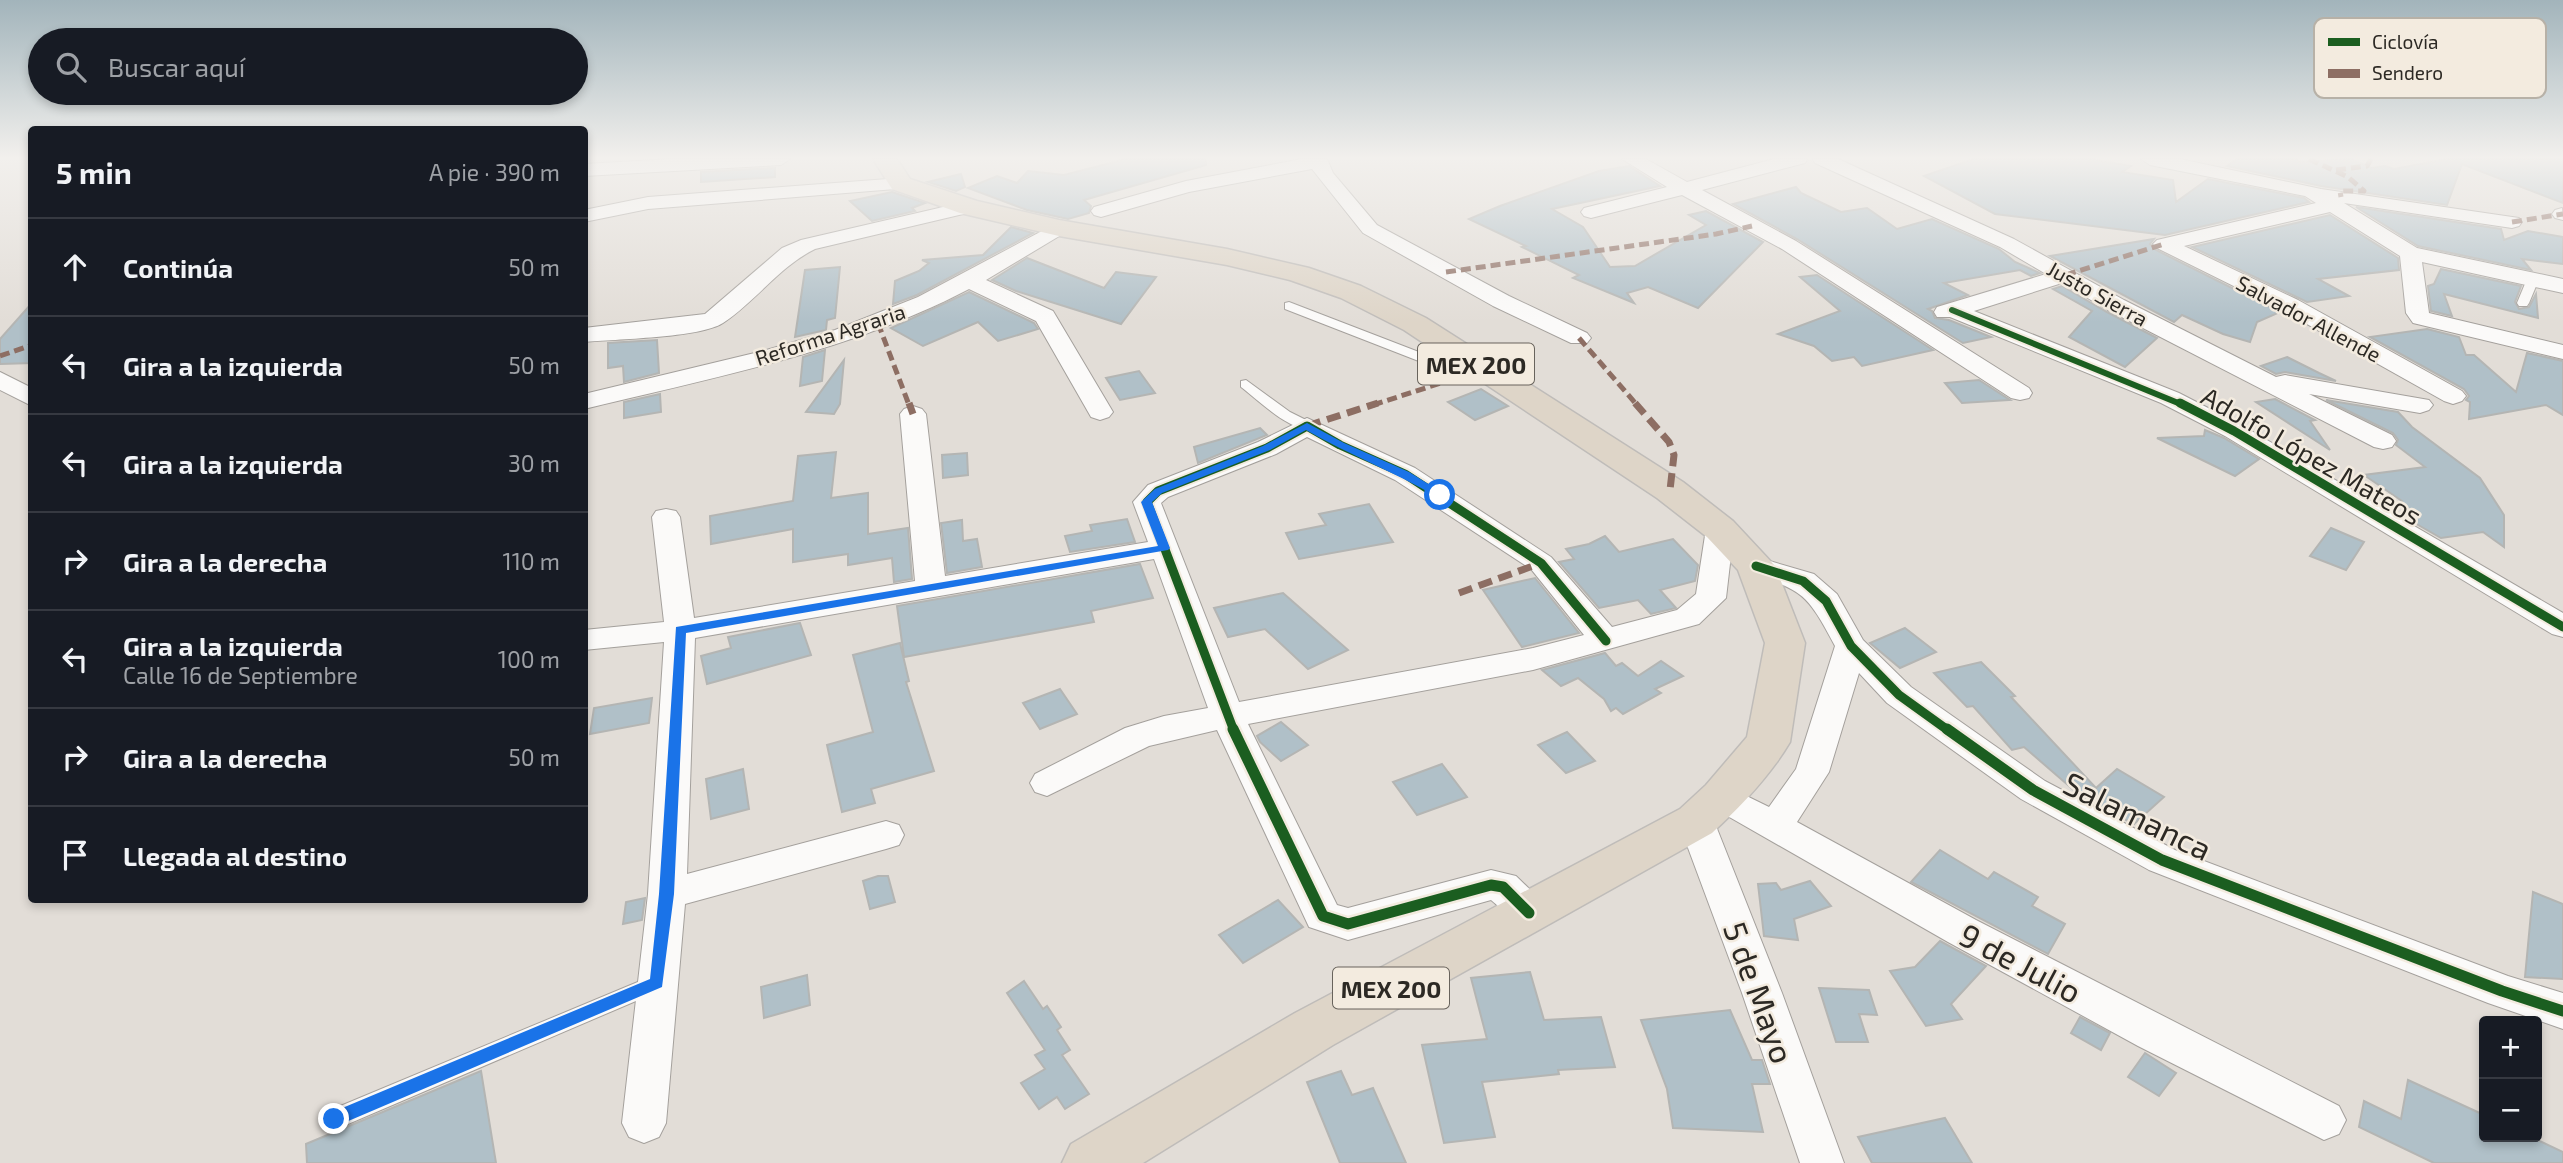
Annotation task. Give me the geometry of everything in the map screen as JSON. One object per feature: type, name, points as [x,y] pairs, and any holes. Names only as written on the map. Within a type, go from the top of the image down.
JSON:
[{"type":"highway","name":"MEX 200","points":[[997,213],[1059,228],[1227,257],[1299,274],[1351,292],[1415,324],[1670,490],[1720,528],[1756,566],[1785,643],[1768,741],[1709,809],[1314,1030],[1122,1155]]},
{"type":"street","points":[[588,335],[695,324],[713,319],[790,253],[808,244],[943,213]]},
{"type":"street","points":[[1357,213],[1370,229],[1501,302],[1579,338]]},
{"type":"street","points":[[1729,213],[1788,245],[2020,393]]},
{"type":"street","name":"Justo Sierra","points":[[1945,213],[2257,378],[2383,441]]},
{"type":"street","name":"Salvador Allende","points":[[2296,213],[2164,244],[2300,311],[2453,397]]},
{"type":"street","points":[[2345,213],[2410,253],[2563,286]]},
{"type":"street","points":[[2455,213],[2512,222]]},
{"type":"street","name":"Reforma Agraria","points":[[588,401],[743,362],[878,323],[971,281],[1059,228]]},
{"type":"street","points":[[2410,253],[2417,313],[2429,321],[2563,352]]},
{"type":"street","points":[[1911,323],[2066,275]]},
{"type":"street","points":[[971,281],[1045,316],[1089,388],[1100,412]]},
{"type":"street","name":"Adolfo López Mateos","points":[[1952,310],[2170,398],[2234,430],[2563,627]]},
{"type":"street","name":"Justo Sierra","points":[[2257,378],[2420,405]]},
{"type":"street","points":[[0,379],[28,396]]},
{"type":"street","points":[[913,414],[931,588]]},
{"type":"street","points":[[1529,912],[1503,887],[1491,885],[1348,924],[1323,916],[1228,718],[1147,502],[1158,491],[1267,448],[1307,426],[1340,445],[1405,474],[1541,562],[1606,641]]},
{"type":"street","points":[[644,1123],[667,894],[680,630],[666,517]]},
{"type":"street","points":[[1047,783],[1137,737],[1164,728],[1533,659],[1688,617],[1711,598],[1720,528]]},
{"type":"street","points":[[588,640],[680,630],[1164,548]]},
{"type":"street","name":"Salamanca","points":[[1756,566],[1803,581],[1826,601],[1852,646],[1899,695],[2033,790],[2162,860],[2489,986],[2563,1011]]},
{"type":"street","points":[[1775,826],[1812,772],[1852,646]]},
{"type":"street","name":"9 de Julio","points":[[1709,809],[1775,826],[1962,931],[2324,1120]]},
{"type":"street","name":"5 de Mayo","points":[[1709,809],[1762,993],[1822,1163]]},
{"type":"street","points":[[667,894],[886,835]]},
{"type":"lane","points":[[2523,303],[2533,279]]},
{"type":"lane","points":[[1289,306],[1434,362],[1484,369]]},
{"type":"lane","points":[[1246,384],[1285,415],[1307,426]]},
{"type":"lane","points":[[334,1119],[657,983]]},
{"type":"building","points":[[864,213],[905,213],[872,221]]},
{"type":"building","points":[[1042,213],[1088,213],[1068,219]]},
{"type":"building","points":[[1483,213],[1559,213],[1583,227],[1610,267],[1635,266],[1706,225],[1689,215],[1696,213],[1710,213],[1763,242],[1698,308],[1648,287],[1627,293],[1634,303],[1573,278],[1579,275],[1469,219]]},
{"type":"building","points":[[1750,213],[1875,213],[1897,229],[1932,219],[1999,249],[2015,262],[2040,273],[2031,276],[2020,270],[1944,283],[1968,295],[1928,309],[1935,318],[1949,320],[1991,337],[1963,343],[1797,239]]},
{"type":"building","points":[[1994,213],[2260,213],[2165,235]]},
{"type":"building","points":[[2366,213],[2397,213],[2501,229],[2504,240],[2528,231],[2563,237],[2563,264],[2522,259],[2531,270],[2418,246]]},
{"type":"building","points":[[2330,215],[2398,258],[2399,270],[2318,279],[2349,296],[2307,302],[2192,247]]},
{"type":"building","points":[[1011,227],[1033,233],[917,295],[893,304],[895,281],[919,271],[929,263],[922,260],[983,255]]},
{"type":"building","points":[[2154,239],[2150,244],[2156,250],[2280,312],[2257,322],[2250,342],[2223,334],[2182,315],[2174,322],[2050,256]]},
{"type":"building","points":[[1027,258],[1104,288],[1116,272],[1156,277],[1121,324],[1016,291],[992,280]]},
{"type":"building","points":[[840,267],[835,318],[827,320],[826,330],[795,337],[805,270]]},
{"type":"building","points":[[2441,269],[2521,286],[2515,302],[2519,309],[2529,307],[2536,294],[2538,318],[2444,294],[2452,316],[2431,311],[2428,286],[2434,284]]},
{"type":"building","points":[[1817,275],[1933,350],[1862,366],[1854,357],[1832,361],[1814,346],[1778,334],[1840,311],[1800,277]]},
{"type":"building","points":[[2062,286],[2157,338],[2125,367],[2069,337],[2092,311],[2053,289]]},
{"type":"building","points":[[969,292],[1034,323],[1038,329],[998,341],[978,322],[923,346],[891,328]]},
{"type":"building","points":[[28,308],[28,363],[0,364],[0,339]]},
{"type":"building","points":[[2427,329],[2459,337],[2466,355],[2474,355],[2516,392],[2527,353],[2563,361],[2563,415],[2546,405],[2469,419],[2470,402],[2466,400],[2469,396],[2464,389],[2370,337]]},
{"type":"building","points":[[657,340],[659,373],[624,382],[623,366],[608,368],[608,343]]},
{"type":"building","points":[[825,350],[822,381],[800,386],[803,357]]},
{"type":"building","points":[[2287,357],[2336,381],[2285,372],[2276,374],[2261,366]]},
{"type":"building","points":[[844,360],[840,404],[834,414],[806,412]]},
{"type":"building","points":[[1139,371],[1155,393],[1120,400],[1106,378]]},
{"type":"building","points":[[1979,380],[2010,400],[1962,403],[1945,383]]},
{"type":"building","points":[[1481,389],[1508,406],[1475,420],[1448,402]]},
{"type":"building","points":[[660,394],[661,412],[624,418],[624,402]]},
{"type":"building","points":[[2275,399],[2315,420],[2310,421],[2330,450],[2256,402]]},
{"type":"building","points":[[2326,400],[2398,412],[2412,427],[2480,478],[2504,515],[2504,547],[2483,532],[2441,538],[2406,518],[2415,517],[2400,505],[2402,501],[2364,475],[2425,467],[2396,445],[2398,440],[2393,433]]},
{"type":"building","points":[[1260,428],[1267,435],[1198,463],[1194,447]]},
{"type":"building","points":[[2205,430],[2259,459],[2235,476],[2157,438],[2204,436]]},
{"type":"building","points":[[836,452],[831,498],[868,493],[868,534],[908,528],[912,579],[894,582],[892,558],[848,565],[848,554],[793,562],[793,529],[711,544],[710,516],[793,501],[798,456]]},
{"type":"building","points":[[967,453],[968,475],[943,478],[942,455]]},
{"type":"building","points":[[1369,504],[1393,542],[1299,559],[1286,533],[1326,525],[1319,514]]},
{"type":"building","points":[[1127,519],[1135,542],[1070,552],[1065,536],[1092,531],[1090,525]]},
{"type":"building","points":[[962,520],[963,541],[977,539],[982,567],[947,573],[941,523]]},
{"type":"building","points":[[2331,528],[2364,542],[2346,570],[2310,556]]},
{"type":"building","points":[[1605,536],[1619,552],[1673,539],[1698,565],[1695,581],[1660,590],[1676,608],[1651,614],[1638,600],[1599,608],[1559,562],[1574,559],[1566,549],[1589,544]]},
{"type":"building","points":[[1140,564],[1153,598],[1091,611],[1094,622],[904,657],[897,606]]},
{"type":"building","points":[[1535,578],[1579,633],[1522,647],[1483,590]]},
{"type":"building","points":[[1283,593],[1348,650],[1308,669],[1265,629],[1228,637],[1214,608]]},
{"type":"building","points":[[800,623],[811,655],[707,684],[701,656],[731,648],[728,637]]},
{"type":"building","points":[[1905,628],[1936,652],[1900,668],[1870,643]]},
{"type":"building","points":[[900,643],[909,681],[906,682],[934,771],[871,789],[875,803],[842,812],[827,745],[873,732],[853,655]]},
{"type":"building","points":[[1605,653],[1616,666],[1622,663],[1638,676],[1661,661],[1683,676],[1655,689],[1661,693],[1623,714],[1616,708],[1611,711],[1604,699],[1578,678],[1561,686],[1542,670]]},
{"type":"building","points":[[1981,662],[2015,696],[2011,697],[2096,788],[2117,769],[2164,797],[2134,824],[2084,799],[2024,747],[2012,750],[1973,706],[1967,707],[1934,673]]},
{"type":"building","points":[[1060,689],[1077,714],[1040,729],[1023,703]]},
{"type":"building","points":[[652,698],[649,723],[590,734],[594,708]]},
{"type":"building","points":[[1281,722],[1308,745],[1281,761],[1257,736]]},
{"type":"building","points":[[1567,732],[1595,761],[1566,773],[1538,745]]},
{"type":"building","points":[[1442,764],[1467,797],[1417,815],[1393,782]]},
{"type":"building","points":[[743,769],[749,809],[711,819],[706,779]]},
{"type":"building","points":[[1940,850],[1988,879],[1994,872],[2038,897],[2032,906],[2065,924],[2048,954],[1911,882]]},
{"type":"building","points":[[888,876],[895,902],[870,909],[863,881]]},
{"type":"building","points":[[1810,881],[1831,906],[1794,919],[1798,940],[1764,936],[1758,884],[1776,883],[1781,890]]},
{"type":"building","points":[[2533,892],[2563,904],[2563,979],[2525,977]]},
{"type":"building","points":[[645,898],[642,920],[623,924],[626,902]]},
{"type":"building","points":[[1278,900],[1303,927],[1243,963],[1219,935]]},
{"type":"building","points":[[1940,941],[1986,966],[1951,1004],[1962,1019],[1926,1026],[1890,971],[1915,967]]},
{"type":"building","points":[[1530,972],[1544,1020],[1601,1017],[1615,1067],[1558,1070],[1559,1074],[1482,1082],[1495,1137],[1444,1143],[1422,1045],[1487,1039],[1471,978]]},
{"type":"building","points":[[807,975],[810,1005],[764,1018],[761,987]]},
{"type":"building","points":[[1024,981],[1043,1009],[1047,1006],[1061,1027],[1057,1030],[1070,1050],[1062,1055],[1089,1094],[1065,1109],[1057,1097],[1039,1109],[1021,1083],[1045,1069],[1035,1055],[1045,1050],[1007,993]]},
{"type":"building","points":[[1819,988],[1869,990],[1877,1015],[1859,1014],[1868,1042],[1836,1042]]},
{"type":"building","points":[[1730,1010],[1752,1060],[1762,1060],[1770,1084],[1752,1084],[1763,1132],[1673,1128],[1667,1089],[1641,1020]]},
{"type":"building","points":[[2080,1017],[2110,1033],[2101,1050],[2071,1033]]},
{"type":"building","points":[[2145,1053],[2176,1073],[2159,1096],[2128,1077]]},
{"type":"building","points":[[481,1071],[496,1163],[307,1163],[306,1144]]},
{"type":"building","points":[[1341,1071],[1352,1095],[1373,1088],[1406,1163],[1340,1163],[1307,1082]]},
{"type":"building","points":[[2408,1080],[2479,1113],[2479,1142],[2542,1142],[2563,1152],[2563,1163],[2434,1163],[2359,1127],[2364,1101],[2401,1119]]},
{"type":"building","points":[[1945,1118],[1972,1163],[1872,1163],[1858,1137]]},
{"type":"marked path","points":[[2512,222],[2563,214]]},
{"type":"marked path","points":[[1446,272],[1716,234],[1752,226]]},
{"type":"marked path","points":[[2066,275],[2164,244]]},
{"type":"marked path","points":[[878,323],[913,414]]},
{"type":"marked path","points":[[1579,338],[1669,442],[1674,455],[1670,490]]},
{"type":"marked path","points":[[0,356],[28,346]]},
{"type":"marked path","points":[[1307,426],[1484,369]]},
{"type":"marked path","points":[[1459,593],[1541,563]]},
{"type":"cycle path","points":[[1952,310],[2170,398],[2234,431],[2563,627]]},
{"type":"cycle path","points":[[1529,913],[1503,887],[1491,885],[1348,924],[1323,916],[1228,718],[1147,502],[1158,491],[1267,448],[1307,426],[1340,445],[1405,474],[1541,563],[1606,641]]},
{"type":"cycle path","points":[[1756,566],[1803,581],[1826,601],[1851,646],[1899,695],[2033,790],[2162,860],[2502,991],[2563,1011]]},
{"type":"route","points":[[334,1119],[657,983],[667,894],[680,630],[1164,548],[1147,502],[1158,491],[1267,448],[1307,426],[1340,445],[1405,474],[1440,495]]}]
